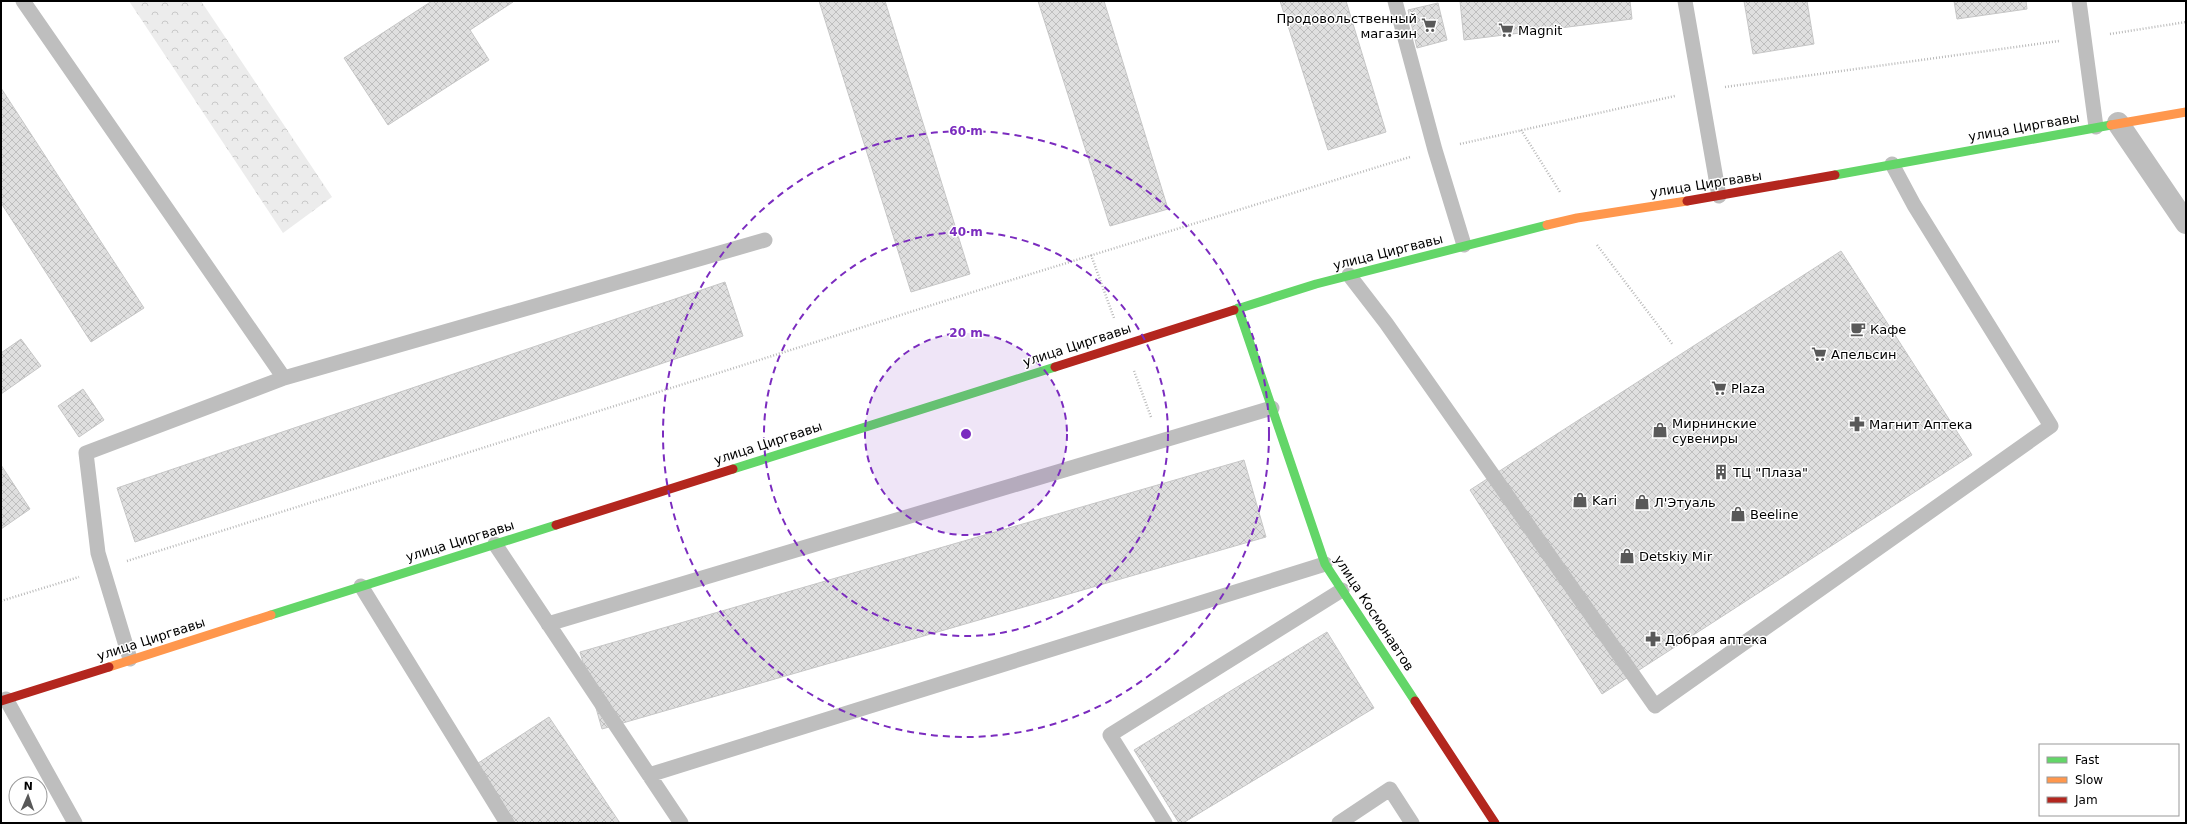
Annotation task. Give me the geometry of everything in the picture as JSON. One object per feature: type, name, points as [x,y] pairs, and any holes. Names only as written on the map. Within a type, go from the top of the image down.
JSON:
[{"type":"main road","name":"улица Циргвавы","points":[[4,700],[1238,308],[1349,275],[1464,245],[1577,218],[1719,196],[2118,123],[2186,112]]},
{"type":"main road","name":"улица Космонавтов","points":[[1238,308],[1325,564],[1495,823]]},
{"type":"street","points":[[2118,123],[2186,223]]},
{"type":"lane","points":[[23,1],[284,378]]},
{"type":"lane","points":[[1395,1],[1435,150],[1464,245]]},
{"type":"lane","points":[[1685,1],[1719,196]]},
{"type":"lane","points":[[2079,1],[2096,127]]},
{"type":"lane","points":[[1349,275],[1386,323],[1655,706],[2051,426],[1914,205],[1892,164]]},
{"type":"lane","points":[[130,659],[98,554],[86,453],[284,378],[765,240]]},
{"type":"lane","points":[[548,624],[1272,408]]},
{"type":"lane","points":[[495,544],[681,823]]},
{"type":"lane","points":[[649,775],[1325,564]]},
{"type":"lane","points":[[361,586],[507,823]]},
{"type":"lane","points":[[1165,823],[1110,735],[1342,590]]},
{"type":"lane","points":[[4,700],[75,823]]},
{"type":"lane","points":[[1339,823],[1390,789],[1412,823]]},
{"type":"path","points":[[1,601],[992,286],[1435,150],[1701,90],[2084,38],[2186,22]]},
{"type":"green space","points":[[129,1],[201,1],[332,197],[283,233]]},
{"type":"building","points":[[432,1],[513,2],[470,30],[489,60],[388,125],[344,58]]},
{"type":"building","points":[[819,1],[885,1],[970,274],[911,292]]},
{"type":"building","points":[[1038,1],[1104,1],[1168,209],[1110,226]]},
{"type":"building","points":[[1280,1],[1346,1],[1386,132],[1328,150]]},
{"type":"building","name":"Magnit","points":[[1460,1],[1630,1],[1632,19],[1464,40]]},
{"type":"building","points":[[1744,1],[1807,1],[1814,44],[1753,54]]},
{"type":"building","points":[[1954,1],[2026,1],[2027,9],[1957,19]]},
{"type":"building","points":[[1438,3],[1447,40],[1417,48],[1408,10]]},
{"type":"building","points":[[1,88],[144,308],[91,342],[1,203]]},
{"type":"building","name":"ТЦ \"Плаза\"","points":[[1841,251],[1972,455],[1602,694],[1470,490]]},
{"type":"building","points":[[725,282],[743,336],[135,542],[117,488]]},
{"type":"building","points":[[21,339],[41,366],[1,394],[1,353]]},
{"type":"building","points":[[83,389],[104,420],[79,437],[58,406]]},
{"type":"building","points":[[1244,460],[1266,537],[602,729],[580,652]]},
{"type":"building","points":[[1,465],[30,509],[1,529]]},
{"type":"building","points":[[1327,632],[1374,708],[1183,823],[1179,823],[1134,750]]},
{"type":"building","points":[[549,717],[620,823],[509,823],[472,767]]},
{"type":"traffic: fast","points":[[1835,175],[2111,125]]},
{"type":"traffic: fast","points":[[1234,310],[1316,284],[1547,225]]},
{"type":"traffic: fast","points":[[1238,308],[1325,564],[1415,701]]},
{"type":"traffic: fast","points":[[733,469],[1055,367]]},
{"type":"traffic: fast","points":[[271,615],[556,525]]},
{"type":"traffic: slow","points":[[2111,125],[2186,112]]},
{"type":"traffic: slow","points":[[1547,225],[1577,218],[1687,201]]},
{"type":"traffic: slow","points":[[109,667],[271,615]]},
{"type":"traffic: jam","points":[[1687,201],[1835,175]]},
{"type":"traffic: jam","points":[[1055,367],[1234,310]]},
{"type":"traffic: jam","points":[[556,525],[733,469]]},
{"type":"traffic: jam","points":[[1,701],[109,667]]},
{"type":"traffic: jam","points":[[1415,701],[1495,823]]},
{"type":"place","name":"Продовольственный магазин","points":[[1429,25]]},
{"type":"place","name":"Magnit","points":[[1506,30]]},
{"type":"place","name":"Кафе","points":[[1858,329]]},
{"type":"place","name":"Апельсин","points":[[1819,354]]},
{"type":"place","name":"Plaza","points":[[1719,388]]},
{"type":"place","name":"Магнит Аптека","points":[[1857,424]]},
{"type":"place","name":"Мирнинские сувениры","points":[[1660,430]]},
{"type":"place","name":"ТЦ \"Плаза\"","points":[[1721,472]]},
{"type":"place","name":"Kari","points":[[1580,500]]},
{"type":"place","name":"Л'Этуаль","points":[[1642,502]]},
{"type":"place","name":"Beeline","points":[[1738,514]]},
{"type":"place","name":"Detskiy Mir","points":[[1627,556]]},
{"type":"place","name":"Добрая аптека","points":[[1653,639]]}]
